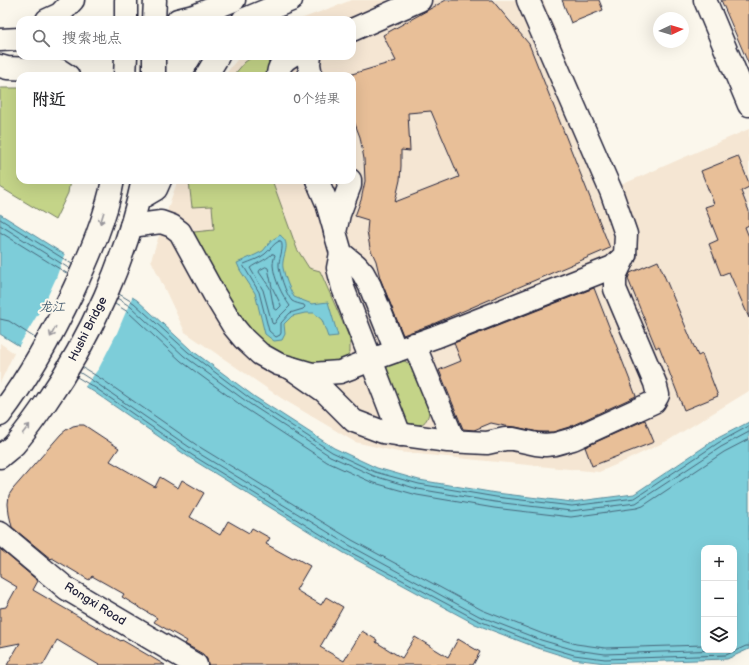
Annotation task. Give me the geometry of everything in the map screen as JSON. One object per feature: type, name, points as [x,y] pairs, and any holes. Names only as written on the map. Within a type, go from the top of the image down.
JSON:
[{"type":"street","points":[[56,16],[60,14],[73,0]]},
{"type":"street","points":[[126,0],[126,16]]},
{"type":"street","points":[[154,16],[155,0]]},
{"type":"street","points":[[194,16],[234,0]]},
{"type":"street","points":[[356,28],[420,0]]},
{"type":"street","points":[[291,368],[324,391],[354,421],[383,432],[454,441],[487,443],[505,439],[513,439],[544,445],[555,444],[573,440],[654,402],[658,395],[655,383],[614,289],[616,276],[625,255],[626,234],[611,191],[528,0]]},
{"type":"street","points":[[705,0],[749,105]]},
{"type":"street","points":[[253,16],[286,2]]},
{"type":"street","points":[[264,16],[286,2]]},
{"type":"street","points":[[126,60],[126,72]]},
{"type":"street","points":[[154,60],[154,72]]},
{"type":"street","points":[[208,72],[216,60]]},
{"type":"street","points":[[278,72],[283,60]]},
{"type":"street","points":[[310,60],[310,72]]},
{"type":"street","points":[[0,66],[7,68],[59,70],[62,72]]},
{"type":"street","points":[[0,415],[12,400],[52,335],[88,259],[102,220],[111,184]]},
{"type":"street","points":[[141,189],[156,189],[158,184]]},
{"type":"street","points":[[318,184],[327,203],[336,232],[341,253],[338,268],[344,288],[454,441]]},
{"type":"street","points":[[336,232],[339,214],[350,184]]},
{"type":"street","name":"Hushi Bridge","points":[[0,458],[14,445],[37,415],[59,384],[78,351],[115,274],[131,226],[141,189]]},
{"type":"street","points":[[131,226],[161,222],[172,226],[180,232],[214,294],[234,327],[244,339],[260,354],[278,364],[312,374],[340,372],[614,267],[625,255]]},
{"type":"street","points":[[391,352],[400,435]]},
{"type":"street","name":"Rongxi Road","points":[[0,533],[67,589],[196,665]]},
{"type":"shaded area","points":[[352,0],[543,0],[621,185],[749,129],[749,391],[669,440],[599,472],[398,452],[355,442],[281,398],[185,332],[151,260],[177,184],[356,184],[356,72],[227,72],[237,60],[356,60],[356,16],[309,16]]},
{"type":"shaded area","points":[[0,343],[14,353],[0,383]]},
{"type":"green space","points":[[248,60],[271,60],[271,72],[236,72]]},
{"type":"green space","points":[[0,88],[16,88],[16,184],[69,184],[68,193],[55,220],[0,187]]},
{"type":"green space","points":[[189,184],[273,184],[297,249],[309,268],[320,271],[350,339],[350,352],[346,360],[301,365],[258,343],[196,247],[194,232],[214,230],[212,206],[192,207]]},
{"type":"green space","points":[[403,360],[414,367],[429,412],[424,423],[418,426],[405,427],[385,370],[388,364],[394,361]]},
{"type":"water","name":"龙江","points":[[0,214],[137,300],[190,349],[255,397],[334,448],[377,468],[419,480],[496,493],[572,502],[634,494],[716,439],[749,422],[749,649],[727,659],[605,663],[573,659],[538,648],[475,624],[344,553],[190,458],[94,392],[0,334]]},
{"type":"water","points":[[280,235],[286,243],[283,268],[287,283],[294,297],[312,304],[328,302],[338,336],[328,337],[322,320],[314,313],[305,313],[292,316],[284,324],[285,334],[282,340],[274,341],[265,334],[255,293],[237,263],[263,251],[272,240]]},
{"type":"pier","points":[[65,253],[133,295],[117,333],[99,368],[84,388],[18,347],[44,304]]},
{"type":"building","points":[[446,0],[492,0],[529,44],[610,248],[433,324],[403,335],[380,278],[376,261],[370,248],[367,231],[368,220],[355,216],[361,200],[365,181],[364,159],[360,137],[356,126],[356,73],[396,61],[383,35]],"holes":[[[431,111],[459,177],[395,202],[400,180],[401,150],[410,151],[408,113]]]},
{"type":"building","points":[[562,0],[599,0],[603,10],[571,23]]},
{"type":"building","points":[[721,0],[749,0],[749,65]]},
{"type":"building","points":[[738,156],[749,183],[749,187],[741,191],[749,211],[749,225],[745,227],[749,237],[749,318],[729,272],[721,275],[709,244],[718,240],[705,207],[714,204],[701,171]]},
{"type":"building","points":[[658,261],[698,356],[702,354],[718,396],[684,410],[659,346],[656,348],[628,279],[630,273]]},
{"type":"building","points":[[594,288],[636,396],[569,427],[553,432],[538,432],[491,423],[474,430],[463,429],[439,370],[461,361],[454,343]]},
{"type":"building","points":[[645,420],[654,442],[592,466],[585,447]]},
{"type":"building","points":[[84,425],[119,448],[110,461],[155,487],[160,477],[178,488],[182,480],[204,493],[190,517],[220,535],[228,521],[249,533],[252,528],[270,538],[266,544],[293,559],[294,557],[310,566],[296,590],[321,605],[326,597],[343,607],[320,647],[344,661],[362,631],[377,640],[376,642],[402,658],[415,637],[448,657],[458,639],[480,652],[473,665],[208,665],[207,659],[203,654],[185,644],[187,641],[154,622],[157,618],[122,597],[124,594],[92,576],[89,580],[52,558],[51,559],[12,527],[8,504],[9,495],[61,434],[73,426]]},
{"type":"building","points":[[0,549],[38,581],[33,590],[165,665],[99,665],[57,640],[43,665],[7,665],[20,643],[0,647],[0,608],[6,607],[17,587],[0,577]]}]
